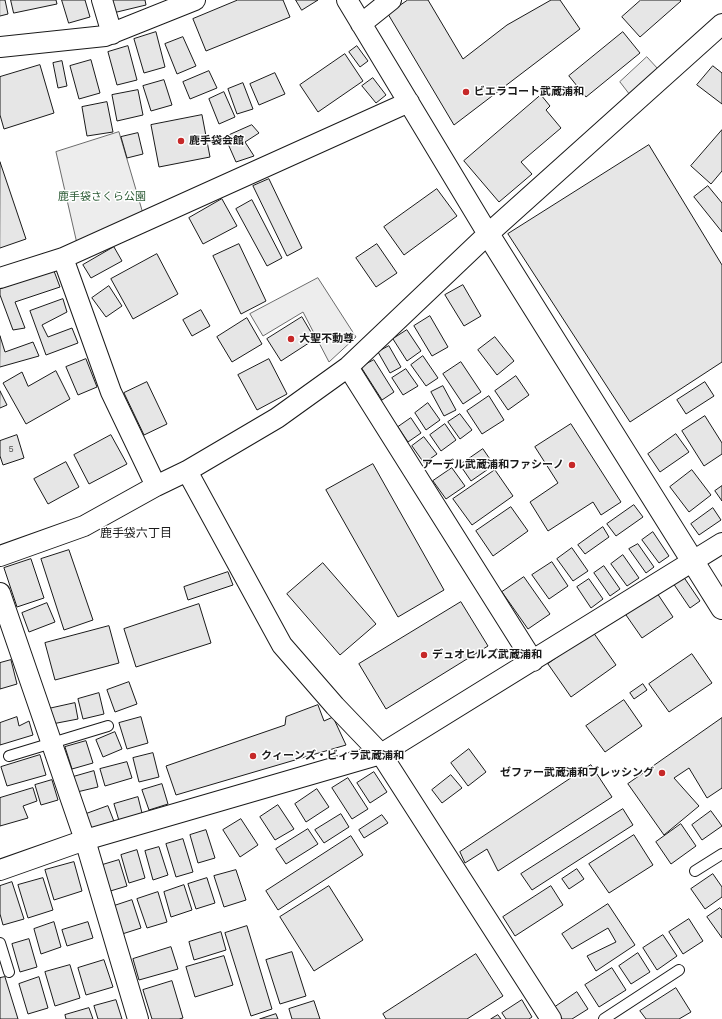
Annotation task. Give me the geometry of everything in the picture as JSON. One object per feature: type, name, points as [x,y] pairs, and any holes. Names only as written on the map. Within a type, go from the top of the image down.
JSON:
[{"type":"street","points":[[102,0],[112,34]]},
{"type":"street","points":[[0,47],[105,36],[195,0]]},
{"type":"street","points":[[347,0],[488,234],[722,608]]},
{"type":"street","points":[[361,24],[391,0]]},
{"type":"street","points":[[0,556],[84,526],[156,486],[187,471],[277,418],[348,366],[488,234],[722,24]]},
{"type":"street","points":[[0,278],[63,258],[409,102]]},
{"type":"street","points":[[63,258],[111,392],[156,486]]},
{"type":"street","points":[[348,366],[533,661]]},
{"type":"street","points":[[187,471],[282,645],[335,706],[381,754],[551,1019]]},
{"type":"street","points":[[0,870],[85,840],[381,754],[722,543]]},
{"type":"street","points":[[0,593],[85,840],[138,1019]]},
{"type":"lane","points":[[9,756],[108,726]]},
{"type":"lane","points":[[695,871],[722,854]]},
{"type":"lane","points":[[0,943],[9,972]]},
{"type":"lane","points":[[604,1019],[679,970]]},
{"type":"shaded area","points":[[647,57],[658,69],[630,95],[620,82]]},
{"type":"shaded area","name":"鹿手袋さくら公園","points":[[119,132],[144,217],[78,248],[56,152]]},
{"type":"shaded area","points":[[318,278],[356,337],[329,362],[303,312],[263,336],[250,314]]},
{"type":"building","points":[[0,0],[5,0],[8,14],[0,16]]},
{"type":"building","points":[[11,0],[56,0],[57,4],[14,13]]},
{"type":"building","points":[[62,0],[85,0],[90,17],[69,23]]},
{"type":"building","points":[[110,0],[145,0],[146,5],[113,13]]},
{"type":"building","points":[[238,0],[283,0],[290,17],[206,51],[193,19]]},
{"type":"building","points":[[296,0],[318,0],[302,10]]},
{"type":"building","name":"ビエラコート武蔵浦和","points":[[408,0],[428,0],[463,59],[507,25],[551,0],[560,0],[580,29],[454,125],[388,14]]},
{"type":"building","points":[[641,0],[681,1],[640,37],[622,17]]},
{"type":"building","points":[[156,32],[165,67],[144,73],[134,39]]},
{"type":"building","points":[[623,32],[640,53],[586,97],[569,76]]},
{"type":"building","points":[[183,37],[196,66],[177,74],[165,44]]},
{"type":"building","points":[[128,46],[137,80],[117,85],[108,52]]},
{"type":"building","points":[[357,46],[368,61],[360,67],[349,52]]},
{"type":"building","points":[[345,54],[363,81],[318,112],[300,85]]},
{"type":"building","points":[[91,60],[100,93],[79,99],[70,66]]},
{"type":"building","points":[[62,61],[67,86],[58,88],[53,63]]},
{"type":"building","points":[[40,65],[54,113],[4,129],[0,115],[0,77]]},
{"type":"building","points":[[713,66],[722,73],[722,104],[697,85]]},
{"type":"building","points":[[209,71],[217,88],[190,99],[183,82]]},
{"type":"building","points":[[275,73],[285,94],[259,105],[250,84]]},
{"type":"building","points":[[373,78],[386,95],[376,103],[362,86]]},
{"type":"building","points":[[164,80],[172,105],[151,111],[143,86]]},
{"type":"building","points":[[243,83],[253,109],[237,114],[228,89]]},
{"type":"building","points":[[138,90],[143,115],[117,121],[112,95]]},
{"type":"building","points":[[224,92],[235,117],[219,124],[209,99]]},
{"type":"building","points":[[541,95],[550,106],[546,110],[561,128],[521,162],[532,174],[499,202],[464,161]]},
{"type":"building","points":[[107,102],[113,132],[87,136],[82,107]]},
{"type":"building","name":"鹿手袋会館","points":[[202,115],[210,157],[159,167],[151,125]]},
{"type":"building","points":[[252,125],[259,133],[245,142],[254,156],[236,162],[225,137]]},
{"type":"building","points":[[722,130],[722,171],[711,184],[691,166]]},
{"type":"building","points":[[138,133],[143,154],[127,158],[121,137]]},
{"type":"building","points":[[649,145],[722,265],[722,362],[630,422],[508,234]]},
{"type":"building","points":[[0,162],[26,239],[0,248]]},
{"type":"building","points":[[269,179],[302,248],[287,256],[253,186]]},
{"type":"building","points":[[708,186],[722,203],[722,232],[694,197]]},
{"type":"building","points":[[437,189],[457,216],[404,255],[384,227]]},
{"type":"building","points":[[222,199],[237,226],[203,244],[189,218]]},
{"type":"building","points":[[252,200],[282,258],[267,266],[236,209]]},
{"type":"building","points":[[239,244],[266,301],[241,314],[213,256]]},
{"type":"building","points":[[377,244],[397,273],[376,287],[356,258]]},
{"type":"building","points":[[114,247],[122,261],[91,278],[83,265]]},
{"type":"building","points":[[157,254],[178,294],[133,319],[111,279]]},
{"type":"building","points":[[54,271],[60,287],[15,302],[25,328],[13,330],[0,295],[0,289]]},
{"type":"building","points":[[463,285],[481,316],[464,326],[445,295]]},
{"type":"building","points":[[109,286],[122,306],[106,317],[92,298]]},
{"type":"building","points":[[63,299],[67,312],[42,325],[48,337],[72,328],[78,343],[46,355],[30,311]]},
{"type":"building","points":[[201,310],[210,326],[192,336],[183,320]]},
{"type":"building","points":[[430,316],[448,347],[432,356],[414,326]]},
{"type":"building","name":"大聖不動尊","points":[[302,317],[315,339],[281,361],[267,339]]},
{"type":"building","points":[[247,318],[262,344],[232,362],[217,337]]},
{"type":"building","points":[[407,330],[421,351],[407,361],[393,339]]},
{"type":"building","points":[[0,336],[5,352],[33,342],[39,356],[0,367]]},
{"type":"building","points":[[495,337],[514,361],[497,375],[478,350]]},
{"type":"building","points":[[389,346],[401,367],[390,373],[378,352]]},
{"type":"building","points":[[423,356],[438,378],[426,386],[411,365]]},
{"type":"building","points":[[86,359],[97,387],[78,395],[66,367]]},
{"type":"building","points":[[269,359],[287,394],[257,410],[238,375]]},
{"type":"building","points":[[374,360],[394,392],[382,400],[361,367]]},
{"type":"building","points":[[461,362],[481,392],[463,404],[443,374]]},
{"type":"building","points":[[406,369],[418,386],[403,395],[392,378]]},
{"type":"building","points":[[56,371],[70,399],[26,424],[3,383],[22,372],[28,386]]},
{"type":"building","points":[[516,376],[529,395],[508,410],[495,391]]},
{"type":"building","points":[[147,382],[167,424],[144,435],[124,393]]},
{"type":"building","points":[[705,382],[714,396],[686,414],[677,400]]},
{"type":"building","points":[[443,386],[456,410],[444,416],[431,392]]},
{"type":"building","points":[[0,391],[7,405],[0,408]]},
{"type":"building","points":[[489,396],[504,420],[482,434],[467,411]]},
{"type":"building","points":[[428,403],[440,420],[426,430],[415,413]]},
{"type":"building","points":[[460,414],[472,430],[460,439],[448,422]]},
{"type":"building","points":[[705,416],[722,443],[722,454],[704,466],[682,431]]},
{"type":"building","points":[[411,418],[421,433],[408,442],[398,427]]},
{"type":"building","points":[[445,424],[456,440],[441,451],[430,435]]},
{"type":"building","name":"アーデル武蔵浦和ファシーノ","points":[[571,424],[621,502],[601,515],[593,502],[548,531],[530,502],[558,483],[535,447]]},
{"type":"building","points":[[676,434],[689,452],[660,472],[648,454]]},
{"type":"building","points":[[17,435],[24,458],[3,465],[0,456],[0,441]]},
{"type":"building","points":[[111,435],[127,464],[89,484],[74,455]]},
{"type":"building","points":[[424,437],[437,454],[424,463],[412,446]]},
{"type":"building","points":[[483,449],[494,465],[471,481],[460,465]]},
{"type":"building","points":[[66,462],[79,487],[48,504],[34,479]]},
{"type":"building","points":[[373,464],[444,590],[398,617],[326,490]]},
{"type":"building","points":[[452,468],[465,486],[446,499],[433,481]]},
{"type":"building","points":[[495,470],[513,496],[472,525],[453,499]]},
{"type":"building","points":[[692,470],[711,495],[689,512],[670,487]]},
{"type":"building","points":[[722,486],[722,501],[715,491]]},
{"type":"building","points":[[634,505],[643,517],[616,536],[607,524]]},
{"type":"building","points":[[511,507],[528,531],[493,556],[476,531]]},
{"type":"building","points":[[713,508],[721,520],[699,535],[691,524]]},
{"type":"building","points":[[603,527],[609,537],[585,554],[578,545]]},
{"type":"building","points":[[653,532],[669,556],[659,563],[642,540]]},
{"type":"building","points":[[638,544],[654,567],[646,573],[629,549]]},
{"type":"building","points":[[572,548],[588,571],[573,581],[557,559]]},
{"type":"building","points":[[69,550],[93,620],[64,630],[41,559]]},
{"type":"building","points":[[623,555],[639,578],[627,586],[611,564]]},
{"type":"building","points":[[31,559],[44,598],[17,607],[4,568]]},
{"type":"building","points":[[552,562],[568,586],[549,599],[532,575]]},
{"type":"building","points":[[323,563],[376,624],[340,655],[287,594]]},
{"type":"building","points":[[604,566],[620,589],[610,596],[594,573]]},
{"type":"building","points":[[228,572],[233,585],[188,600],[184,587]]},
{"type":"building","points":[[683,576],[700,601],[690,608],[673,583]]},
{"type":"building","points":[[524,577],[550,614],[528,629],[502,592]]},
{"type":"building","points":[[589,579],[603,599],[591,608],[577,587]]},
{"type":"building","points":[[657,593],[673,617],[642,638],[626,615]]},
{"type":"building","name":"デュオヒルズ武蔵浦和","points":[[461,602],[488,646],[386,709],[359,664]]},
{"type":"building","points":[[47,603],[55,622],[29,632],[22,613]]},
{"type":"building","points":[[199,604],[211,643],[136,667],[124,629]]},
{"type":"building","points":[[109,626],[119,663],[55,680],[45,643]]},
{"type":"building","points":[[593,632],[616,665],[571,697],[548,664]]},
{"type":"building","points":[[692,654],[712,683],[669,712],[649,684]]},
{"type":"building","points":[[11,660],[17,684],[0,689],[0,663]]},
{"type":"building","points":[[129,682],[137,704],[115,712],[107,690]]},
{"type":"building","points":[[643,684],[647,690],[634,699],[630,693]]},
{"type":"building","points":[[99,693],[104,714],[83,719],[78,699]]},
{"type":"building","points":[[624,700],[642,726],[605,752],[586,726]]},
{"type":"building","points":[[75,703],[78,719],[52,724],[48,709]]},
{"type":"building","name":"クィーンズ・ビィラ武蔵浦和","points":[[318,705],[324,721],[333,717],[346,745],[176,795],[166,766],[285,725],[286,717]]},
{"type":"building","points":[[17,717],[19,726],[29,721],[33,735],[0,745],[0,723]]},
{"type":"building","points":[[141,717],[148,743],[127,749],[119,723]]},
{"type":"building","name":"ゼファー武蔵浦和ブレッシング","points":[[722,718],[722,788],[707,798],[689,768],[674,778],[699,806],[664,835],[628,784]]},
{"type":"building","points":[[115,732],[122,749],[103,757],[96,740]]},
{"type":"building","points":[[86,741],[93,763],[72,769],[65,747]]},
{"type":"building","points":[[469,749],[486,772],[468,786],[451,763]]},
{"type":"building","points":[[153,753],[159,777],[139,782],[133,758]]},
{"type":"building","points":[[40,755],[46,775],[7,786],[1,767]]},
{"type":"building","points":[[127,762],[132,778],[105,786],[100,769]]},
{"type":"building","points":[[591,765],[612,797],[498,871],[487,849],[465,863],[460,852]]},
{"type":"building","points":[[94,771],[98,787],[77,792],[73,777]]},
{"type":"building","points":[[374,772],[387,792],[370,803],[357,783]]},
{"type":"building","points":[[451,775],[462,788],[442,803],[432,790]]},
{"type":"building","points":[[348,778],[368,809],[352,819],[332,788]]},
{"type":"building","points":[[52,780],[58,800],[41,805],[35,785]]},
{"type":"building","points":[[162,784],[168,804],[149,810],[142,790]]},
{"type":"building","points":[[33,788],[37,801],[23,806],[28,818],[0,826],[0,798]]},
{"type":"building","points":[[317,789],[329,807],[306,822],[295,804]]},
{"type":"building","points":[[138,797],[143,817],[120,824],[114,804]]},
{"type":"building","points":[[278,805],[294,829],[275,840],[260,817]]},
{"type":"building","points":[[108,806],[115,824],[92,832],[86,814]]},
{"type":"building","points":[[623,809],[633,825],[532,890],[521,874]]},
{"type":"building","points":[[711,811],[722,826],[702,840],[692,825]]},
{"type":"building","points":[[341,814],[349,827],[324,843],[315,830]]},
{"type":"building","points":[[382,815],[388,823],[364,838],[359,830]]},
{"type":"building","points":[[241,819],[258,845],[240,857],[223,830]]},
{"type":"building","points":[[681,824],[696,846],[671,864],[656,842]]},
{"type":"building","points":[[308,829],[318,844],[286,864],[276,849]]},
{"type":"building","points":[[206,830],[215,858],[198,863],[190,835]]},
{"type":"building","points":[[634,835],[653,865],[609,893],[589,864]]},
{"type":"building","points":[[351,836],[363,855],[278,910],[266,891]]},
{"type":"building","points":[[183,839],[193,872],[176,877],[166,844]]},
{"type":"building","points":[[159,847],[168,875],[153,880],[145,851]]},
{"type":"building","points":[[137,850],[145,878],[129,883],[121,855]]},
{"type":"building","points":[[119,860],[127,886],[107,892],[99,866]]},
{"type":"building","points":[[74,862],[82,891],[54,900],[45,870]]},
{"type":"building","points":[[577,869],[584,879],[569,889],[562,879]]},
{"type":"building","points":[[236,870],[246,900],[224,907],[214,876]]},
{"type":"building","points":[[713,874],[722,887],[722,897],[705,909],[691,889]]},
{"type":"building","points":[[43,878],[53,910],[28,918],[18,885]]},
{"type":"building","points":[[207,878],[215,903],[196,909],[188,884]]},
{"type":"building","points":[[12,882],[24,919],[3,925],[0,914],[0,886]]},
{"type":"building","points":[[184,885],[192,910],[171,917],[164,892]]},
{"type":"building","points":[[329,886],[363,940],[314,971],[280,917]]},
{"type":"building","points":[[551,886],[563,905],[515,936],[503,917]]},
{"type":"building","points":[[158,892],[167,922],[147,928],[137,899]]},
{"type":"building","points":[[132,900],[141,928],[119,935],[111,907]]},
{"type":"building","points":[[608,904],[635,945],[596,971],[587,956],[616,942],[608,928],[572,949],[562,934]]},
{"type":"building","points":[[720,908],[722,910],[722,938],[707,917]]},
{"type":"building","points":[[689,919],[703,941],[683,954],[669,932]]},
{"type":"building","points":[[54,922],[61,947],[41,954],[34,929]]},
{"type":"building","points":[[88,922],[93,938],[67,946],[62,930]]},
{"type":"building","points":[[247,926],[272,1009],[251,1016],[225,933]]},
{"type":"building","points":[[221,932],[226,950],[194,960],[189,942]]},
{"type":"building","points":[[663,935],[677,956],[657,970],[643,948]]},
{"type":"building","points":[[29,939],[37,967],[20,972],[12,944]]},
{"type":"building","points":[[171,947],[178,969],[139,980],[133,959]]},
{"type":"building","points":[[292,952],[306,996],[280,1004],[266,960]]},
{"type":"building","points":[[638,953],[650,972],[631,984],[619,966]]},
{"type":"building","points":[[476,954],[503,996],[467,1019],[386,1019],[383,1014]]},
{"type":"building","points":[[224,956],[233,985],[195,997],[186,967]]},
{"type":"building","points":[[104,960],[113,987],[86,995],[78,968]]},
{"type":"building","points":[[70,965],[80,998],[55,1006],[45,972]]},
{"type":"building","points":[[612,968],[626,990],[599,1007],[585,985]]},
{"type":"building","points":[[5,977],[18,1019],[0,1019],[0,978]]},
{"type":"building","points":[[39,977],[48,1008],[28,1014],[19,984]]},
{"type":"building","points":[[172,981],[183,1018],[152,1019],[143,990]]},
{"type":"building","points":[[676,988],[691,1012],[679,1019],[646,1019],[640,1011]]},
{"type":"building","points":[[577,992],[588,1009],[572,1019],[562,1019],[555,1007]]},
{"type":"building","points":[[116,1000],[122,1019],[98,1019],[94,1006]]},
{"type":"building","points":[[522,1000],[532,1017],[529,1019],[506,1019],[502,1013]]},
{"type":"building","points":[[314,1001],[320,1019],[292,1019],[289,1009]]},
{"type":"building","points":[[89,1008],[93,1019],[66,1019],[65,1015]]},
{"type":"building","points":[[276,1014],[278,1019],[260,1019]]},
{"type":"building","points":[[498,1015],[501,1019],[491,1019]]},
{"type":"place","name":"ビエラコート武蔵浦和","points":[[466,92]]},
{"type":"place","name":"鹿手袋会館","points":[[181,141]]},
{"type":"place","name":"大聖不動尊","points":[[291,339]]},
{"type":"place","name":"アーデル武蔵浦和ファシーノ","points":[[572,465]]},
{"type":"place","name":"デュオヒルズ武蔵浦和","points":[[424,655]]},
{"type":"place","name":"クィーンズ・ビィラ武蔵浦和","points":[[253,756]]},
{"type":"place","name":"ゼファー武蔵浦和ブレッシング","points":[[662,773]]},
{"type":"district","name":"鹿手袋六丁目","points":[[136,533]]}]
